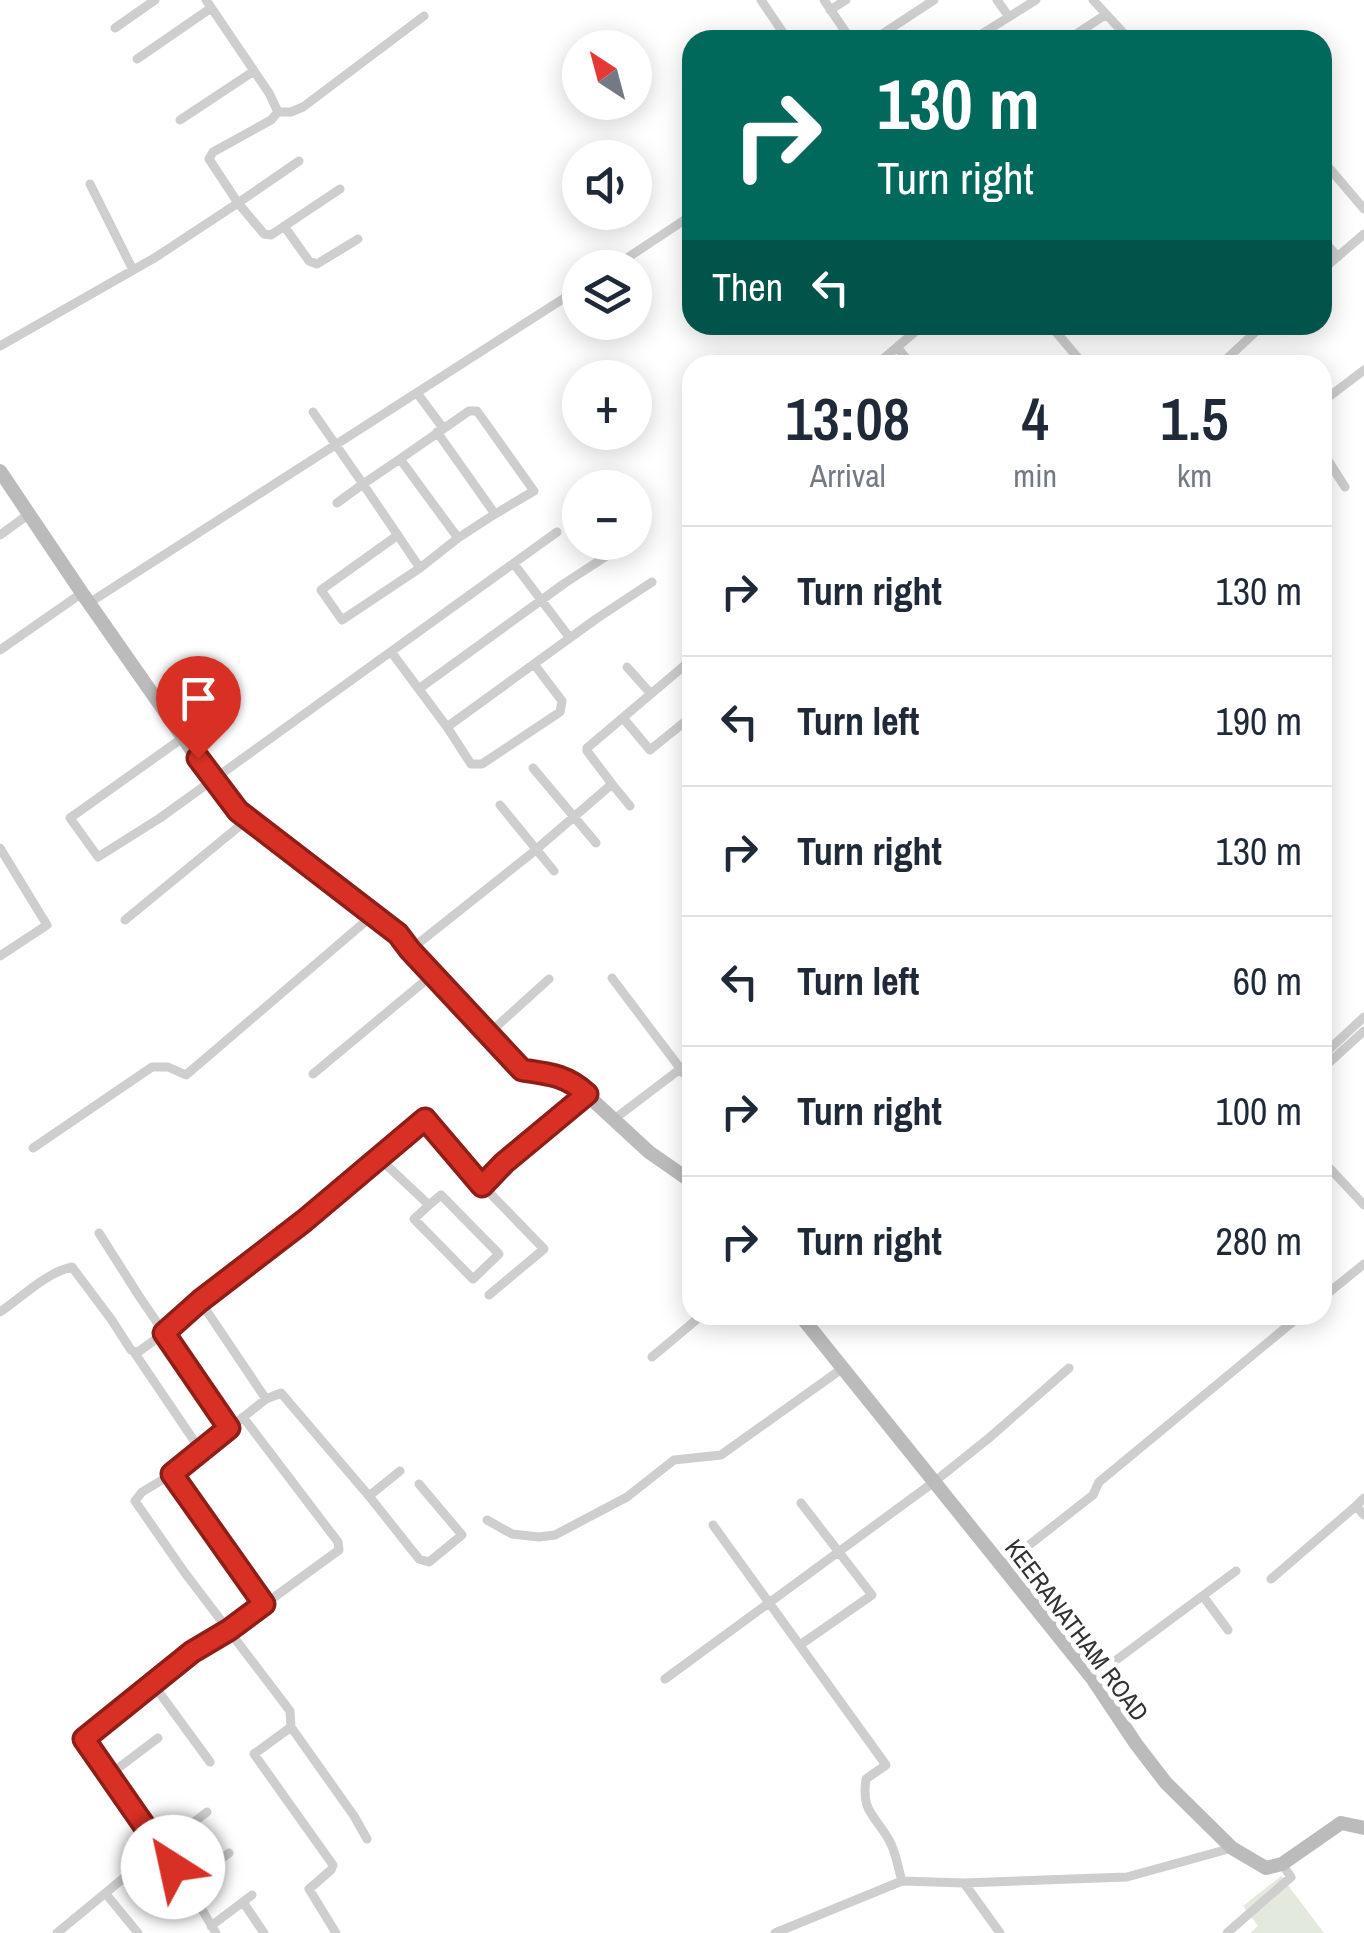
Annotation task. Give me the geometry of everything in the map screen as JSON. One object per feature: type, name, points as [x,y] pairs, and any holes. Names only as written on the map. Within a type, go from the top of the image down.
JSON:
[{"type":"street","points":[[115,28],[155,0]]},
{"type":"street","points":[[824,0],[843,30]]},
{"type":"street","points":[[830,10],[846,0]]},
{"type":"street","points":[[888,30],[934,0]]},
{"type":"street","points":[[997,0],[1009,17]]},
{"type":"street","points":[[988,30],[1036,0]]},
{"type":"street","points":[[1093,0],[1121,30]]},
{"type":"street","points":[[767,2],[782,30]]},
{"type":"street","points":[[137,59],[208,4],[278,112]]},
{"type":"street","points":[[1082,30],[1105,15]]},
{"type":"street","points":[[340,189],[271,235],[264,234],[208,159],[278,112],[303,107],[424,16]]},
{"type":"street","points":[[180,120],[254,71]]},
{"type":"street","points":[[0,346],[133,270],[299,162]]},
{"type":"street","points":[[1332,171],[1364,208]]},
{"type":"street","points":[[90,184],[133,270]]},
{"type":"street","points":[[640,250],[682,222]]},
{"type":"street","points":[[284,226],[309,261],[317,264],[358,239]]},
{"type":"street","points":[[1332,262],[1364,234]]},
{"type":"street","points":[[1332,250],[1338,257]]},
{"type":"street","points":[[1,647],[336,445],[562,300]]},
{"type":"street","points":[[889,355],[912,335]]},
{"type":"street","points":[[1058,335],[1076,355]]},
{"type":"street","points":[[1231,355],[1252,335]]},
{"type":"street","points":[[898,348],[903,355]]},
{"type":"street","points":[[1332,394],[1364,370]]},
{"type":"street","points":[[417,393],[494,514]]},
{"type":"street","points":[[336,503],[440,430],[477,410],[534,492],[494,514],[342,620],[321,590],[398,535]]},
{"type":"street","points":[[313,412],[420,568]]},
{"type":"street","points":[[400,459],[458,538]]},
{"type":"street","points":[[1332,467],[1344,486]]},
{"type":"street","points":[[0,471],[85,598],[238,811],[398,934],[522,1070],[553,1074],[574,1083],[649,1152],[682,1175]]},
{"type":"street","points":[[0,534],[29,514]]},
{"type":"street","points":[[184,737],[70,818],[98,857],[160,818],[557,532]]},
{"type":"street","points":[[420,688],[601,560]]},
{"type":"street","points":[[514,564],[570,638]]},
{"type":"street","points":[[446,727],[652,582]]},
{"type":"street","points":[[392,653],[475,766],[560,712],[562,701],[534,664]]},
{"type":"street","points":[[627,667],[651,694]]},
{"type":"street","points":[[630,806],[586,751],[682,668]]},
{"type":"street","points":[[622,718],[650,750],[682,724]]},
{"type":"street","points":[[533,768],[596,843]]},
{"type":"street","points":[[410,950],[612,784]]},
{"type":"street","points":[[500,805],[554,871]]},
{"type":"street","points":[[125,920],[248,819]]},
{"type":"street","points":[[0,848],[47,925],[0,956]]},
{"type":"street","points":[[32,1148],[152,1068],[168,1067],[186,1075],[373,914]]},
{"type":"street","points":[[313,1074],[432,974]]},
{"type":"street","points":[[612,978],[682,1072]]},
{"type":"street","points":[[487,1034],[549,979]]},
{"type":"street","points":[[1332,1047],[1364,1017]]},
{"type":"street","points":[[1332,1060],[1364,1031]]},
{"type":"street","points":[[614,1120],[680,1069]]},
{"type":"street","points":[[482,1186],[587,1094]]},
{"type":"street","points":[[134,1352],[164,1333],[304,1221],[425,1119],[544,1250],[489,1295]]},
{"type":"street","points":[[379,1158],[429,1205]]},
{"type":"street","points":[[1332,1171],[1364,1205]]},
{"type":"street","points":[[441,1194],[500,1254],[473,1279],[414,1218],[429,1205],[441,1194]]},
{"type":"street","points":[[98,1232],[229,1428]]},
{"type":"street","points":[[1332,1290],[1364,1264]]},
{"type":"street","points":[[0,1312],[72,1266],[200,1451]]},
{"type":"street","points":[[200,1301],[266,1399]]},
{"type":"street","points":[[652,1357],[690,1325]]},
{"type":"street","name":"KEERANATHAM ROAD","points":[[808,1325],[1092,1678],[1166,1782],[1232,1848],[1266,1868],[1282,1864]]},
{"type":"street","points":[[1002,1568],[1093,1496],[1099,1482],[1290,1325]]},
{"type":"street","points":[[487,1520],[512,1534],[555,1535],[628,1498],[674,1460],[722,1455],[843,1368]]},
{"type":"street","points":[[665,1679],[934,1482],[1069,1368]]},
{"type":"street","points":[[367,1839],[291,1727],[290,1711],[136,1502],[142,1492],[172,1474],[266,1399],[281,1393],[418,1559],[429,1562],[462,1535],[419,1484]]},
{"type":"street","points":[[243,1417],[340,1546],[339,1550],[229,1630],[192,1652],[84,1739],[213,1929],[248,1898],[264,1933]]},
{"type":"street","points":[[369,1496],[400,1471]]},
{"type":"street","points":[[172,1474],[264,1604]]},
{"type":"street","points":[[1271,1579],[1360,1502],[1364,1515]]},
{"type":"street","points":[[800,1503],[872,1594],[800,1644]]},
{"type":"street","points":[[713,1525],[886,1765],[866,1779],[864,1790],[868,1812],[891,1842],[902,1881]]},
{"type":"street","points":[[1092,1678],[1236,1571]]},
{"type":"street","points":[[1203,1596],[1228,1630]]},
{"type":"street","points":[[153,1684],[210,1762]]},
{"type":"street","points":[[291,1727],[254,1754],[333,1865],[309,1889],[336,1933]]},
{"type":"street","points":[[110,1776],[158,1738]]},
{"type":"street","points":[[57,1933],[207,1812]]},
{"type":"street","points":[[1227,1933],[1291,1877],[1282,1864],[1341,1823],[1364,1828]]},
{"type":"street","points":[[775,1933],[800,1929],[902,1881],[964,1883],[1128,1877],[1232,1848]]},
{"type":"street","points":[[186,1886],[229,1853]]},
{"type":"street","points":[[964,1883],[1000,1933]]},
{"type":"street","points":[[106,1894],[138,1933]]},
{"type":"shaded area","points":[[1281,1876],[1324,1933],[1250,1933],[1258,1926],[1243,1906]]},
{"type":"route","points":[[173,1867],[84,1739],[192,1652],[264,1604],[172,1474],[229,1428],[164,1333],[425,1119],[482,1186],[587,1094],[553,1074],[522,1070],[398,934],[238,811],[198,758]]}]
